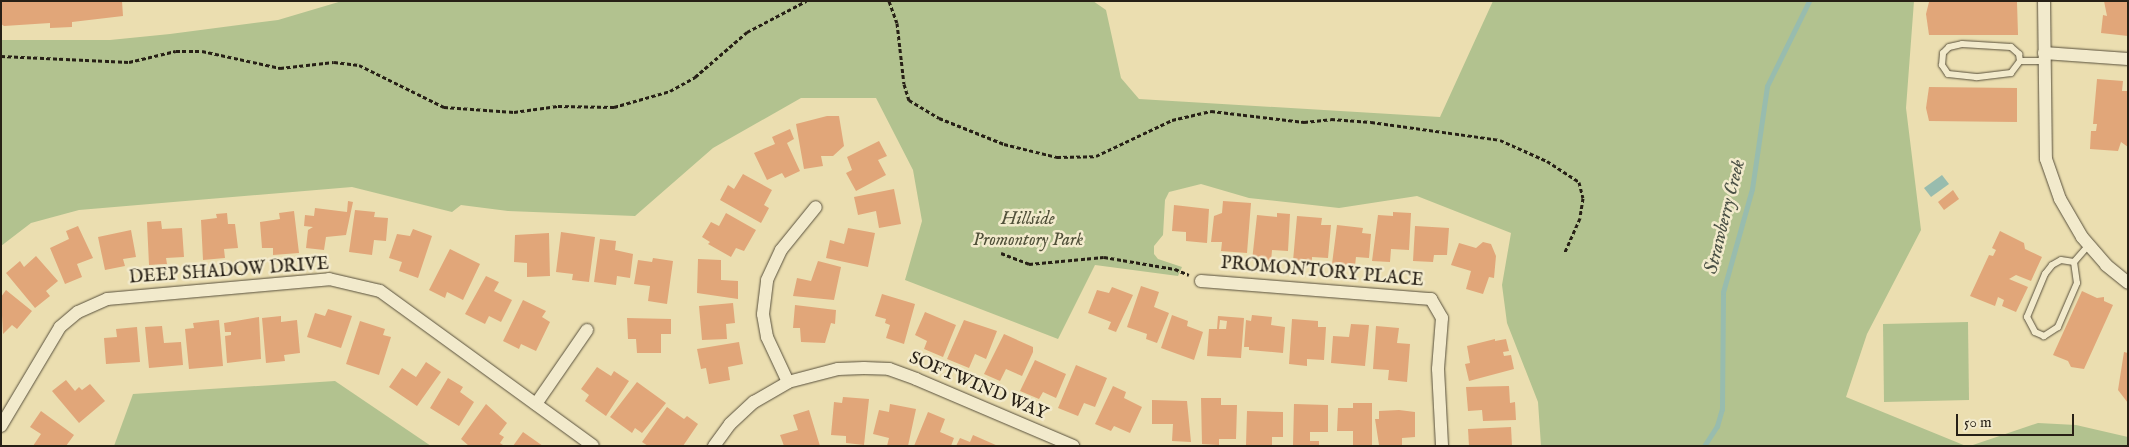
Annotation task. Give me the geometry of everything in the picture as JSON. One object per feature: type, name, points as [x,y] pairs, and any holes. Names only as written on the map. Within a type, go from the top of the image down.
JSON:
[{"type":"street","points":[[2044,1],[2046,159],[2060,199],[2089,245],[2128,283]]},
{"type":"street","points":[[2044,57],[2128,59]]},
{"type":"street","points":[[788,382],[767,336],[763,314],[767,280],[781,250],[816,207]]},
{"type":"street","name":"DEEP SHADOW DRIVE","points":[[1,426],[60,327],[78,312],[100,302],[329,279],[380,291],[593,446]]},
{"type":"street","name":"PROMONTORY PLACE","points":[[1201,281],[1391,297],[1419,296],[1431,299],[1442,318],[1438,369],[1442,446]]},
{"type":"street","points":[[536,404],[588,330]]},
{"type":"street","name":"SOFTWIND WAY","points":[[714,446],[730,424],[754,402],[788,382],[838,369],[889,369],[1073,446]]},
{"type":"lane","points":[[2020,61],[2019,54],[2011,47],[1962,44],[1949,46],[1943,52],[1942,65],[1948,74],[1976,77],[2011,73],[2020,61],[2044,57]]},
{"type":"lane","points":[[2074,262],[2061,260],[2052,265],[2045,274],[2027,317],[2035,332],[2044,336],[2058,327],[2077,283],[2074,262],[2089,245]]},
{"type":"path","points":[[1,56],[129,62],[176,52],[202,51],[280,68],[334,62],[359,65],[444,107],[514,112],[558,106],[614,107],[678,86],[695,77],[747,32],[806,1]]},
{"type":"path","points":[[889,1],[896,23],[904,84],[909,100],[939,118],[1004,144],[1056,157],[1096,156],[1172,120],[1211,111],[1304,122],[1331,119],[1371,122],[1500,140],[1547,161],[1579,182],[1584,198],[1580,218],[1565,252]]},
{"type":"path","points":[[1001,253],[1029,264],[1104,257],[1175,269],[1201,281]]},
{"type":"green space","name":"Hillside Promontory Park","points":[[342,1],[1093,1],[1106,10],[1121,78],[1139,99],[1440,117],[1493,1],[1914,1],[1906,108],[1921,230],[1867,334],[1846,397],[1966,446],[1541,446],[1538,402],[1507,323],[1502,285],[1511,233],[1417,196],[1339,208],[1249,198],[1201,184],[1169,192],[1165,200],[1163,235],[1154,246],[1154,254],[1158,259],[1182,267],[1178,276],[1095,265],[1058,339],[905,280],[922,221],[913,170],[876,98],[801,98],[713,148],[635,216],[508,211],[461,205],[452,212],[352,187],[79,210],[31,223],[1,246],[1,40],[110,40],[170,34],[278,20]]},
{"type":"green space","points":[[1968,322],[1969,400],[1884,402],[1883,324]]},
{"type":"green space","points":[[335,381],[431,446],[114,446],[133,394]]},
{"type":"green space","points":[[2038,423],[2076,425],[2128,437],[2128,446],[1970,446]]},
{"type":"shaded area","points":[[1942,175],[1949,184],[1931,197],[1924,188]]},
{"type":"building","points":[[1,1],[122,1],[123,16],[72,22],[72,27],[50,28],[50,23],[4,26],[1,24]]},
{"type":"building","points":[[2104,1],[2128,1],[2128,36],[2101,33],[2103,15],[2107,16]]},
{"type":"building","points":[[1929,2],[2017,2],[2018,35],[1929,35],[1926,14]]},
{"type":"building","points":[[2097,79],[2123,81],[2122,91],[2128,91],[2128,147],[2121,142],[2118,151],[2090,149],[2091,131],[2096,131],[2097,124],[2093,124]]},
{"type":"building","points":[[1929,87],[2017,88],[2017,122],[1929,121],[1926,108]]},
{"type":"building","points":[[827,116],[839,116],[844,146],[833,156],[821,156],[823,166],[804,169],[796,124]]},
{"type":"building","points":[[790,129],[794,139],[787,143],[800,171],[785,178],[782,173],[767,180],[754,153],[775,144],[772,137]]},
{"type":"building","points":[[879,141],[887,156],[878,160],[886,175],[856,191],[846,173],[852,170],[847,157]]},
{"type":"building","points":[[743,174],[772,190],[764,205],[769,208],[761,223],[720,200],[728,185],[734,189]]},
{"type":"building","points":[[894,189],[901,224],[879,228],[876,211],[858,215],[854,197]]},
{"type":"building","points":[[1953,190],[1959,199],[1944,210],[1938,202]]},
{"type":"building","points":[[348,201],[353,202],[346,235],[326,237],[324,250],[306,248],[308,230],[313,227],[304,226],[305,215],[314,216],[315,208],[347,212]]},
{"type":"building","points":[[1223,201],[1251,203],[1247,253],[1221,251],[1222,242],[1211,242],[1214,216],[1222,213]]},
{"type":"building","points":[[1174,205],[1209,209],[1207,243],[1186,241],[1186,232],[1172,231]]},
{"type":"building","points":[[355,210],[375,212],[374,217],[388,218],[386,241],[374,240],[372,255],[349,252]]},
{"type":"building","points":[[294,211],[299,253],[273,255],[273,248],[262,248],[260,222],[280,219],[279,213]]},
{"type":"building","points":[[1393,212],[1411,213],[1409,250],[1391,249],[1390,262],[1372,261],[1378,215],[1393,216]]},
{"type":"building","points":[[227,213],[228,224],[235,224],[238,248],[224,249],[225,258],[203,260],[201,220],[217,218],[216,214]]},
{"type":"building","points":[[726,213],[756,230],[744,251],[736,248],[731,257],[708,244],[710,242],[702,237],[711,222],[719,226]]},
{"type":"building","points":[[1277,213],[1290,214],[1288,251],[1272,250],[1271,262],[1252,261],[1257,215],[1277,217]]},
{"type":"building","points":[[1297,216],[1322,218],[1321,225],[1331,225],[1328,258],[1312,257],[1312,263],[1293,261]]},
{"type":"building","points":[[161,221],[162,229],[182,228],[184,257],[166,258],[167,264],[149,265],[147,222]]},
{"type":"building","points":[[1337,225],[1363,228],[1362,233],[1371,234],[1369,258],[1356,257],[1355,266],[1332,264]]},
{"type":"building","points":[[78,226],[93,258],[77,264],[82,277],[65,284],[50,248],[69,239],[66,231]]},
{"type":"building","points":[[1415,226],[1449,228],[1447,255],[1434,255],[1433,262],[1413,261]]},
{"type":"building","points":[[848,228],[875,233],[868,267],[826,258],[830,240],[844,244]]},
{"type":"building","points":[[413,229],[432,236],[418,278],[399,271],[402,262],[389,258],[397,234],[410,236]]},
{"type":"building","points":[[131,230],[136,257],[123,259],[125,266],[105,270],[98,237]]},
{"type":"building","points":[[2000,231],[2024,243],[2025,249],[2042,257],[2031,281],[2016,275],[2009,279],[2028,287],[2016,312],[2002,306],[2004,300],[1998,297],[1995,306],[1970,296],[1989,255],[1993,256],[1996,250],[1992,248]]},
{"type":"building","points":[[561,232],[595,237],[589,282],[572,280],[573,274],[556,272]]},
{"type":"building","points":[[549,233],[550,276],[527,277],[527,263],[514,262],[515,235]]},
{"type":"building","points":[[600,239],[616,241],[615,250],[633,254],[630,278],[617,276],[616,285],[594,282]]},
{"type":"building","points":[[1483,242],[1491,244],[1496,256],[1494,278],[1489,277],[1483,294],[1466,289],[1471,271],[1451,265],[1459,243],[1476,248]]},
{"type":"building","points":[[450,249],[480,264],[463,300],[447,292],[445,298],[429,290]]},
{"type":"building","points":[[36,256],[58,281],[46,291],[50,296],[35,308],[6,273],[20,261],[24,267]]},
{"type":"building","points":[[653,258],[673,261],[667,304],[648,301],[650,286],[634,284],[638,260],[652,262]]},
{"type":"building","points":[[698,259],[721,260],[721,280],[738,281],[738,299],[697,293]]},
{"type":"building","points":[[818,261],[841,267],[834,300],[793,296],[797,278],[811,281]]},
{"type":"building","points":[[486,276],[499,282],[494,291],[512,300],[501,322],[489,316],[485,324],[465,314]]},
{"type":"building","points":[[1141,286],[1159,292],[1154,307],[1169,313],[1157,343],[1146,339],[1147,334],[1127,327]]},
{"type":"building","points":[[1112,287],[1133,295],[1116,332],[1108,329],[1111,322],[1088,313],[1097,290],[1109,293]]},
{"type":"building","points":[[6,290],[32,311],[17,329],[12,325],[3,334],[1,297]]},
{"type":"building","points":[[2082,291],[2097,298],[2104,297],[2104,301],[2113,305],[2084,369],[2071,367],[2068,361],[2053,355]]},
{"type":"building","points":[[882,294],[915,304],[904,344],[886,338],[890,325],[885,323],[886,319],[875,316]]},
{"type":"building","points":[[523,300],[546,311],[542,317],[550,322],[536,351],[521,344],[519,349],[503,341]]},
{"type":"building","points":[[733,303],[735,323],[726,324],[727,339],[702,340],[699,306]]},
{"type":"building","points":[[795,305],[836,310],[835,324],[831,323],[825,343],[801,342],[800,328],[793,328]]},
{"type":"building","points":[[328,309],[352,316],[341,348],[307,337],[315,313],[325,316]]},
{"type":"building","points":[[925,312],[956,325],[943,357],[924,349],[927,341],[915,335]]},
{"type":"building","points":[[1172,315],[1188,321],[1187,326],[1203,332],[1194,360],[1161,348]]},
{"type":"building","points":[[1252,315],[1272,317],[1271,325],[1285,327],[1283,353],[1249,350],[1249,347],[1244,347],[1246,320],[1251,321]]},
{"type":"building","points":[[281,316],[281,322],[297,320],[300,353],[284,355],[285,361],[266,363],[262,318]]},
{"type":"building","points":[[1218,316],[1244,318],[1241,358],[1207,356],[1209,329],[1217,329]],"holes":[[[1220,320],[1227,321],[1226,329],[1219,329]]]},
{"type":"building","points":[[259,317],[261,359],[227,363],[225,336],[231,335],[231,332],[225,332],[224,323]]},
{"type":"building","points":[[627,318],[671,319],[671,334],[661,334],[661,353],[637,353],[636,339],[628,339]]},
{"type":"building","points":[[1292,319],[1318,321],[1318,327],[1326,327],[1324,360],[1307,359],[1307,366],[1289,364]]},
{"type":"building","points":[[219,320],[223,366],[189,369],[185,329],[194,328],[193,323]]},
{"type":"building","points":[[964,320],[997,331],[986,359],[975,354],[969,368],[947,359]]},
{"type":"building","points":[[360,321],[385,329],[383,335],[391,337],[379,375],[346,364]]},
{"type":"building","points":[[1351,324],[1369,325],[1365,366],[1331,363],[1333,336],[1349,337]]},
{"type":"building","points":[[162,326],[164,343],[181,342],[183,365],[149,368],[145,327]]},
{"type":"building","points":[[1376,326],[1399,328],[1397,343],[1410,344],[1407,382],[1388,380],[1389,370],[1373,369]]},
{"type":"building","points":[[137,327],[140,362],[106,364],[104,338],[117,337],[116,329]]},
{"type":"building","points":[[1004,334],[1033,347],[1033,352],[1022,376],[1006,369],[1000,381],[984,374]]},
{"type":"building","points":[[1495,339],[1495,341],[1506,339],[1509,351],[1503,352],[1504,356],[1511,355],[1514,369],[1469,381],[1465,364],[1470,363],[1467,346]]},
{"type":"building","points":[[739,342],[743,364],[728,367],[730,380],[709,384],[706,368],[701,369],[697,349]]},
{"type":"building","points":[[2124,352],[2128,353],[2128,403],[2118,390]]},
{"type":"building","points":[[1035,360],[1066,374],[1056,398],[1043,392],[1039,399],[1020,391]]},
{"type":"building","points":[[426,362],[441,372],[417,406],[389,387],[402,368],[416,377]]},
{"type":"building","points":[[1076,365],[1107,378],[1095,407],[1084,403],[1078,416],[1058,408]]},
{"type":"building","points":[[597,367],[611,376],[614,371],[629,381],[606,416],[585,401],[589,395],[581,389]]},
{"type":"building","points":[[448,378],[463,387],[460,392],[474,402],[459,426],[430,408]]},
{"type":"building","points":[[66,380],[75,391],[79,387],[82,390],[90,384],[105,401],[79,423],[52,391]]},
{"type":"building","points":[[637,382],[666,403],[642,433],[635,428],[632,433],[610,417]]},
{"type":"building","points":[[1113,386],[1126,392],[1124,398],[1142,407],[1130,433],[1114,426],[1111,431],[1095,424]]},
{"type":"building","points":[[1509,386],[1510,403],[1515,402],[1516,420],[1483,421],[1482,410],[1468,411],[1466,387]]},
{"type":"building","points":[[843,397],[869,399],[864,445],[846,443],[846,436],[831,435],[834,402],[842,403]]},
{"type":"building","points":[[1201,398],[1221,398],[1221,405],[1237,405],[1236,439],[1219,439],[1219,445],[1202,444]]},
{"type":"building","points":[[1152,400],[1187,401],[1191,442],[1172,441],[1173,424],[1152,424]]},
{"type":"building","points":[[1353,403],[1372,403],[1372,446],[1353,446],[1353,431],[1337,431],[1338,408],[1353,408]]},
{"type":"building","points":[[486,404],[507,423],[499,434],[504,437],[500,443],[503,445],[469,446],[461,439]]},
{"type":"building","points":[[890,404],[916,409],[908,446],[887,446],[889,438],[873,434],[879,410],[889,412]]},
{"type":"building","points":[[1294,404],[1328,405],[1328,432],[1310,432],[1310,441],[1319,441],[1319,445],[1293,445]]},
{"type":"building","points":[[667,407],[684,419],[687,416],[698,424],[683,446],[648,446],[642,442]]},
{"type":"building","points":[[809,410],[820,446],[784,446],[780,435],[798,430],[793,415]]},
{"type":"building","points":[[1399,410],[1415,412],[1415,437],[1402,438],[1402,445],[1379,445],[1375,419],[1379,419],[1379,411]]},
{"type":"building","points":[[41,411],[74,435],[66,446],[33,446],[41,434],[30,427]]},
{"type":"building","points":[[1247,411],[1283,412],[1283,437],[1272,437],[1272,445],[1246,445]]},
{"type":"building","points":[[928,412],[945,419],[940,432],[954,438],[951,446],[914,446]]},
{"type":"building","points":[[1511,427],[1512,446],[1469,446],[1468,429]]},
{"type":"building","points":[[523,432],[543,446],[513,446]]},
{"type":"building","points":[[973,435],[998,446],[956,446],[960,438],[970,442]]},
{"type":"waterway","name":"Strawberry Creek","points":[[1704,446],[1717,426],[1722,409],[1723,292],[1752,189],[1767,86],[1809,1]]}]
